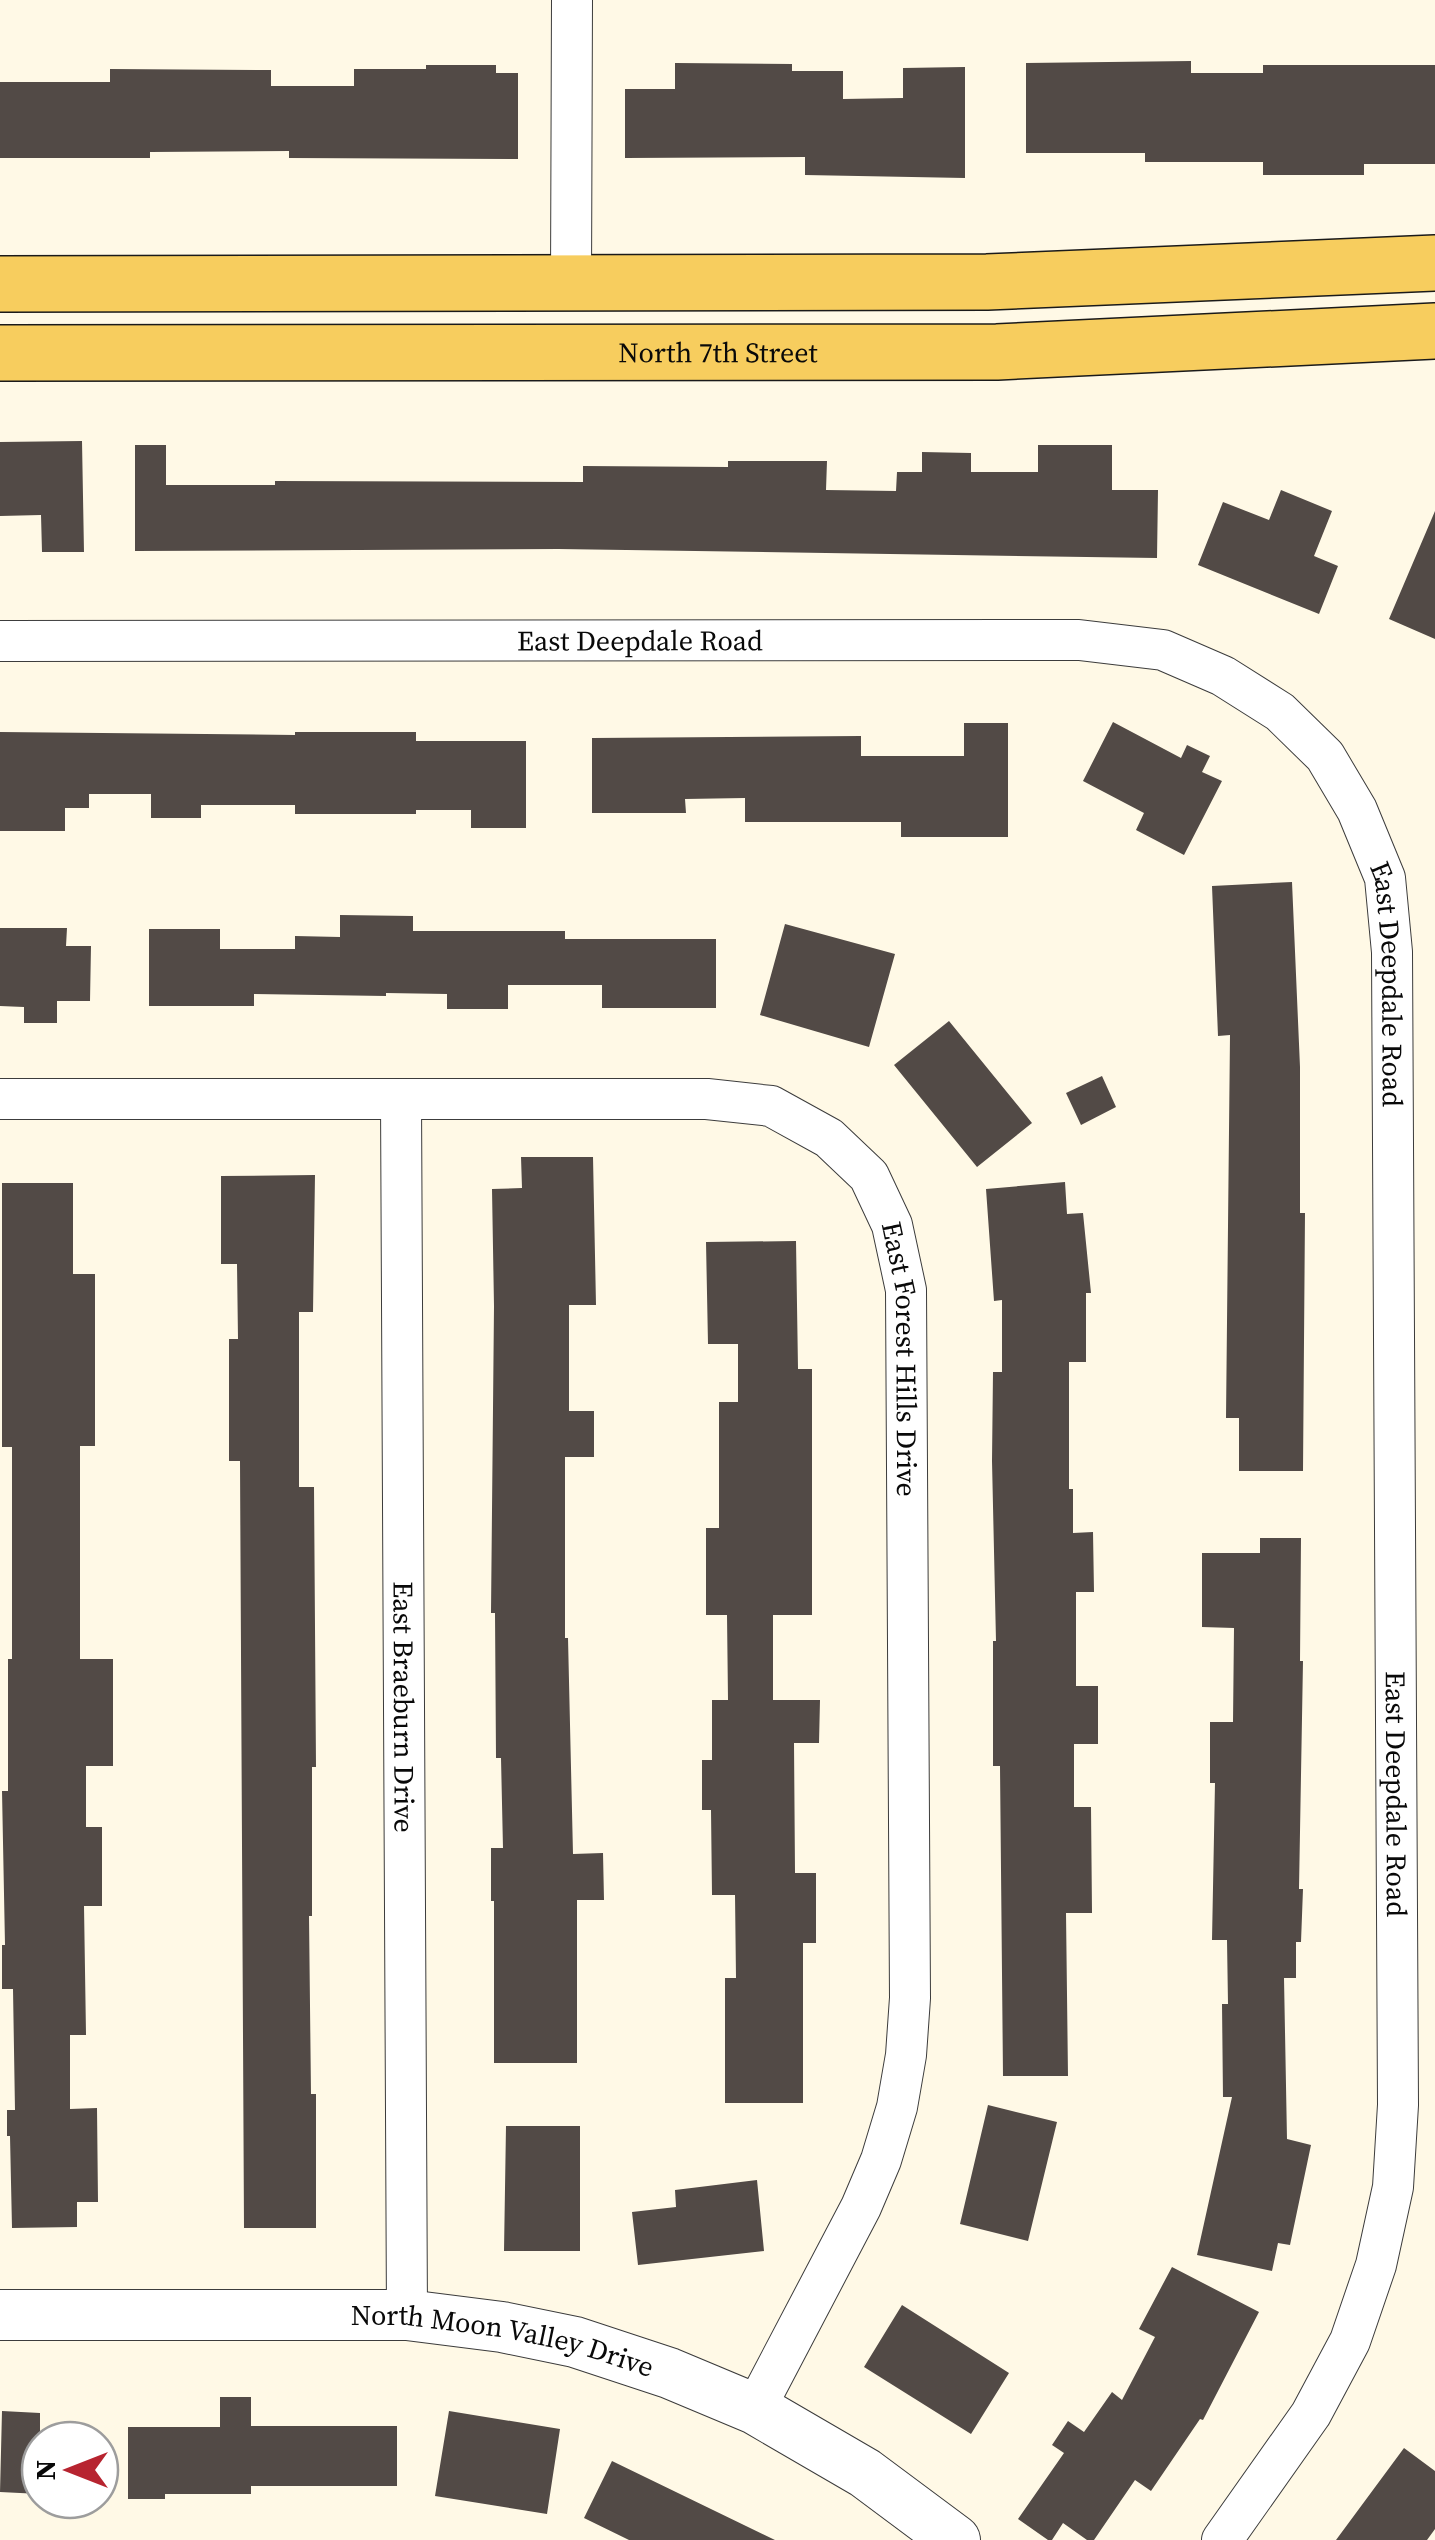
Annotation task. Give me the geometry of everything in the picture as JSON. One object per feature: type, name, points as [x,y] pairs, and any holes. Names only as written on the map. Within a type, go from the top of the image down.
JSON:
[{"type":"main road","points":[[0,284],[987,282],[1435,263]]},
{"type":"main road","name":"North 7th Street","points":[[0,353],[997,352],[1435,330]]},
{"type":"street","points":[[571,283],[572,0]]},
{"type":"street","name":"East Deepdale Road","points":[[0,641],[1079,640],[1163,650],[1223,676],[1280,712],[1325,756],[1357,810],[1385,878],[1392,952],[1398,2105],[1393,2187],[1376,2265],[1350,2341],[1312,2414],[1222,2540]]},
{"type":"street","name":"East Forest Hills Drive","points":[[0,1100],[707,1098],[771,1106],[828,1138],[868,1176],[892,1225],[906,1290],[910,1998],[906,2055],[897,2107],[861,2207],[755,2409]]},
{"type":"street","name":"East Braeburn Drive","points":[[401,1100],[407,2315]]},
{"type":"street","name":"North Moon Valley Drive","points":[[0,2315],[407,2315],[502,2327],[576,2342],[669,2373],[755,2409],[865,2474],[956,2540]]},
{"type":"building","points":[[1191,61],[1191,73],[1263,73],[1263,65],[1435,65],[1435,164],[1364,164],[1364,175],[1263,175],[1263,162],[1145,162],[1145,153],[1026,153],[1026,63]]},
{"type":"building","points":[[675,63],[792,64],[792,71],[843,71],[843,99],[903,98],[903,68],[965,67],[965,178],[805,175],[805,157],[625,158],[625,89],[675,89]]},
{"type":"building","points":[[426,65],[496,65],[496,73],[518,73],[518,159],[289,158],[289,151],[150,152],[150,158],[0,158],[0,82],[110,82],[110,69],[271,70],[271,86],[354,86],[354,69],[426,69]]},
{"type":"building","points":[[82,441],[84,552],[42,552],[41,515],[0,516],[0,442]]},
{"type":"building","points":[[135,445],[166,445],[166,485],[275,485],[275,481],[583,482],[583,466],[728,467],[728,461],[827,461],[826,490],[896,491],[897,472],[922,472],[922,452],[971,453],[971,472],[1038,472],[1038,445],[1112,445],[1112,490],[1158,490],[1157,558],[558,549],[135,551]]},
{"type":"building","points":[[1281,490],[1332,511],[1314,556],[1338,566],[1319,614],[1198,565],[1223,502],[1269,520]]},
{"type":"building","points":[[1435,511],[1435,639],[1389,619]]},
{"type":"building","points":[[1113,722],[1181,758],[1187,745],[1210,756],[1202,772],[1222,781],[1184,855],[1136,830],[1144,813],[1083,781]]},
{"type":"building","points":[[964,723],[1008,723],[1008,837],[901,837],[901,822],[745,822],[745,798],[685,799],[686,813],[592,813],[592,738],[861,736],[861,756],[964,756]]},
{"type":"building","points":[[0,732],[416,732],[416,741],[526,741],[526,828],[471,828],[471,810],[295,814],[295,805],[201,805],[201,818],[151,818],[151,794],[89,794],[89,808],[65,808],[65,831],[0,831]]},
{"type":"building","points":[[1292,882],[1300,1067],[1300,1213],[1305,1213],[1303,1471],[1239,1471],[1239,1418],[1226,1418],[1230,1035],[1218,1036],[1212,886]]},
{"type":"building","points":[[340,915],[413,916],[413,931],[565,931],[565,939],[716,939],[716,1008],[602,1008],[602,985],[508,985],[508,1009],[447,1009],[447,994],[386,993],[254,994],[254,1006],[149,1006],[149,929],[220,929],[220,949],[295,949],[295,936],[340,937]]},
{"type":"building","points":[[785,924],[895,954],[869,1047],[760,1015]]},
{"type":"building","points":[[0,928],[67,928],[66,946],[91,946],[90,1001],[57,1001],[57,1023],[24,1023],[24,1007],[0,1006]]},
{"type":"building","points":[[949,1021],[1032,1123],[977,1167],[894,1065]]},
{"type":"building","points":[[1102,1076],[1116,1107],[1081,1125],[1066,1093]]},
{"type":"building","points":[[521,1157],[593,1157],[596,1305],[569,1305],[569,1411],[594,1411],[594,1457],[565,1457],[565,1638],[573,1854],[603,1853],[604,1900],[577,1900],[577,2063],[494,2063],[491,1848],[503,1848],[501,1758],[496,1758],[495,1613],[491,1613],[492,1189],[522,1188]]},
{"type":"building","points":[[315,1175],[313,1312],[299,1312],[299,1487],[314,1487],[316,1767],[312,1767],[309,1916],[311,2094],[316,2094],[316,2228],[244,2228],[240,1461],[229,1461],[229,1339],[238,1339],[237,1264],[221,1264],[221,1176]]},
{"type":"building","points":[[1065,1182],[1067,1214],[1083,1213],[1091,1293],[1086,1293],[1086,1362],[1069,1362],[1069,1489],[1073,1489],[1073,1533],[1093,1532],[1094,1592],[1076,1592],[1076,1686],[1098,1686],[1098,1744],[1074,1744],[1074,1807],[1091,1807],[1092,1913],[1066,1913],[1068,2076],[1003,2076],[1000,1766],[993,1766],[996,1641],[992,1461],[993,1372],[1002,1372],[1002,1300],[994,1301],[986,1189]]},
{"type":"building","points":[[2,1183],[73,1183],[73,1274],[95,1274],[95,1446],[80,1446],[80,1659],[113,1659],[113,1766],[86,1766],[86,1827],[102,1827],[102,1906],[84,1906],[86,2035],[70,2035],[70,2109],[97,2108],[98,2202],[77,2202],[77,2227],[12,2228],[7,2110],[15,2110],[13,1989],[2,1989],[2,1791],[8,1791],[8,1659],[12,1659],[12,1447],[2,1447]]},
{"type":"building","points":[[796,1241],[798,1369],[812,1369],[812,1615],[773,1615],[773,1700],[820,1700],[819,1743],[794,1743],[795,1873],[816,1873],[816,1943],[803,1943],[803,2103],[725,2103],[725,1978],[736,1978],[735,1895],[712,1895],[711,1810],[702,1810],[702,1760],[712,1760],[712,1700],[728,1700],[727,1615],[706,1615],[706,1528],[719,1528],[719,1402],[738,1402],[738,1344],[708,1344],[706,1242]]},
{"type":"building","points":[[1260,1538],[1301,1538],[1301,1942],[1296,1942],[1296,1978],[1284,1978],[1287,2139],[1311,2145],[1290,2245],[1278,2243],[1272,2271],[1197,2255],[1232,2097],[1223,2097],[1222,2004],[1228,2004],[1227,1940],[1212,1940],[1215,1783],[1210,1783],[1210,1722],[1233,1722],[1234,1628],[1202,1627],[1202,1553],[1260,1553]]},
{"type":"building","points":[[988,2105],[1057,2122],[1028,2241],[960,2224]]},
{"type":"building","points":[[506,2126],[580,2126],[580,2251],[504,2251]]},
{"type":"building","points":[[757,2180],[764,2251],[638,2265],[632,2212],[676,2207],[675,2190]]},
{"type":"building","points":[[1172,2267],[1259,2312],[1203,2420],[1200,2419],[1151,2491],[1135,2480],[1094,2540],[1087,2540],[1063,2523],[1048,2540],[1018,2519],[1064,2453],[1052,2445],[1068,2421],[1084,2432],[1112,2392],[1122,2400],[1155,2337],[1139,2329]]},
{"type":"building","points":[[902,2305],[1009,2373],[971,2434],[864,2367]]},
{"type":"building","points":[[220,2397],[251,2397],[251,2426],[397,2426],[397,2486],[251,2486],[251,2494],[165,2494],[165,2499],[128,2499],[128,2427],[220,2427]]},
{"type":"building","points":[[2,2411],[40,2413],[40,2420],[20,2420],[20,2493],[0,2492]]},
{"type":"building","points":[[449,2411],[560,2429],[547,2514],[435,2496]]},
{"type":"building","points":[[1404,2448],[1435,2471],[1435,2529],[1427,2540],[1336,2540]]},
{"type":"building","points":[[612,2461],[775,2540],[629,2540],[584,2518]]}]
